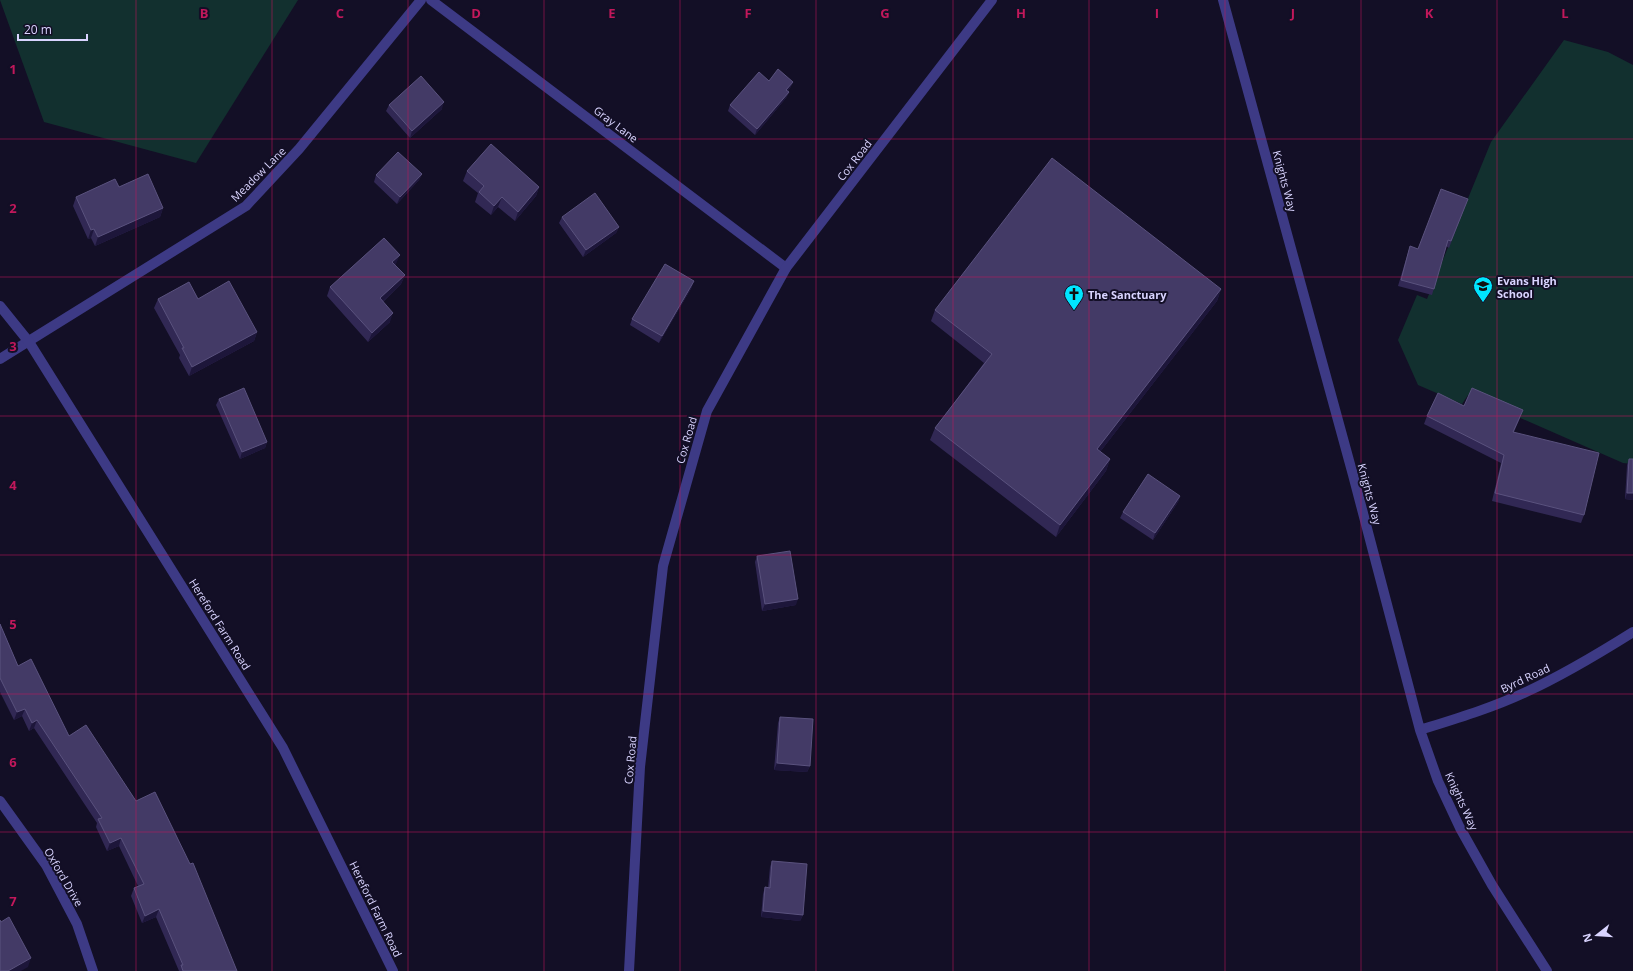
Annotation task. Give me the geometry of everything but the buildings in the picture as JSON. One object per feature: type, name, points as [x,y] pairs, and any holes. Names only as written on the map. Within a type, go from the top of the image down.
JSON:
[{"type":"street","name":"Meadow Lane","points":[[0,359],[246,206],[299,149],[421,0]]},
{"type":"street","name":"Gray Lane","points":[[431,0],[786,268]]},
{"type":"street","name":"Cox Road","points":[[629,971],[640,767],[663,566],[707,411],[786,268],[992,0]]},
{"type":"street","name":"Knights Way","points":[[1223,0],[1351,468],[1420,730],[1438,780],[1460,828],[1492,885],[1547,971]]},
{"type":"street","name":"Hereford Farm Road","points":[[0,306],[29,342],[283,748],[393,971]]},
{"type":"street","name":"Byrd Road","points":[[1420,730],[1467,716],[1526,693],[1580,665],[1633,632]]},
{"type":"street","name":"Oxford Drive","points":[[1,803],[46,866],[77,924],[93,971]]},
{"type":"green space","points":[[0,0],[298,0],[196,163],[44,122]]},
{"type":"green space","points":[[1564,40],[1608,52],[1633,65],[1633,464],[1623,463],[1468,395],[1462,404],[1418,385],[1398,340],[1417,295],[1427,299],[1491,142]]},
{"type":"place","name":"Evans High School","points":[[1483,303]]},
{"type":"place","name":"The Sanctuary","points":[[1074,311]]}]
